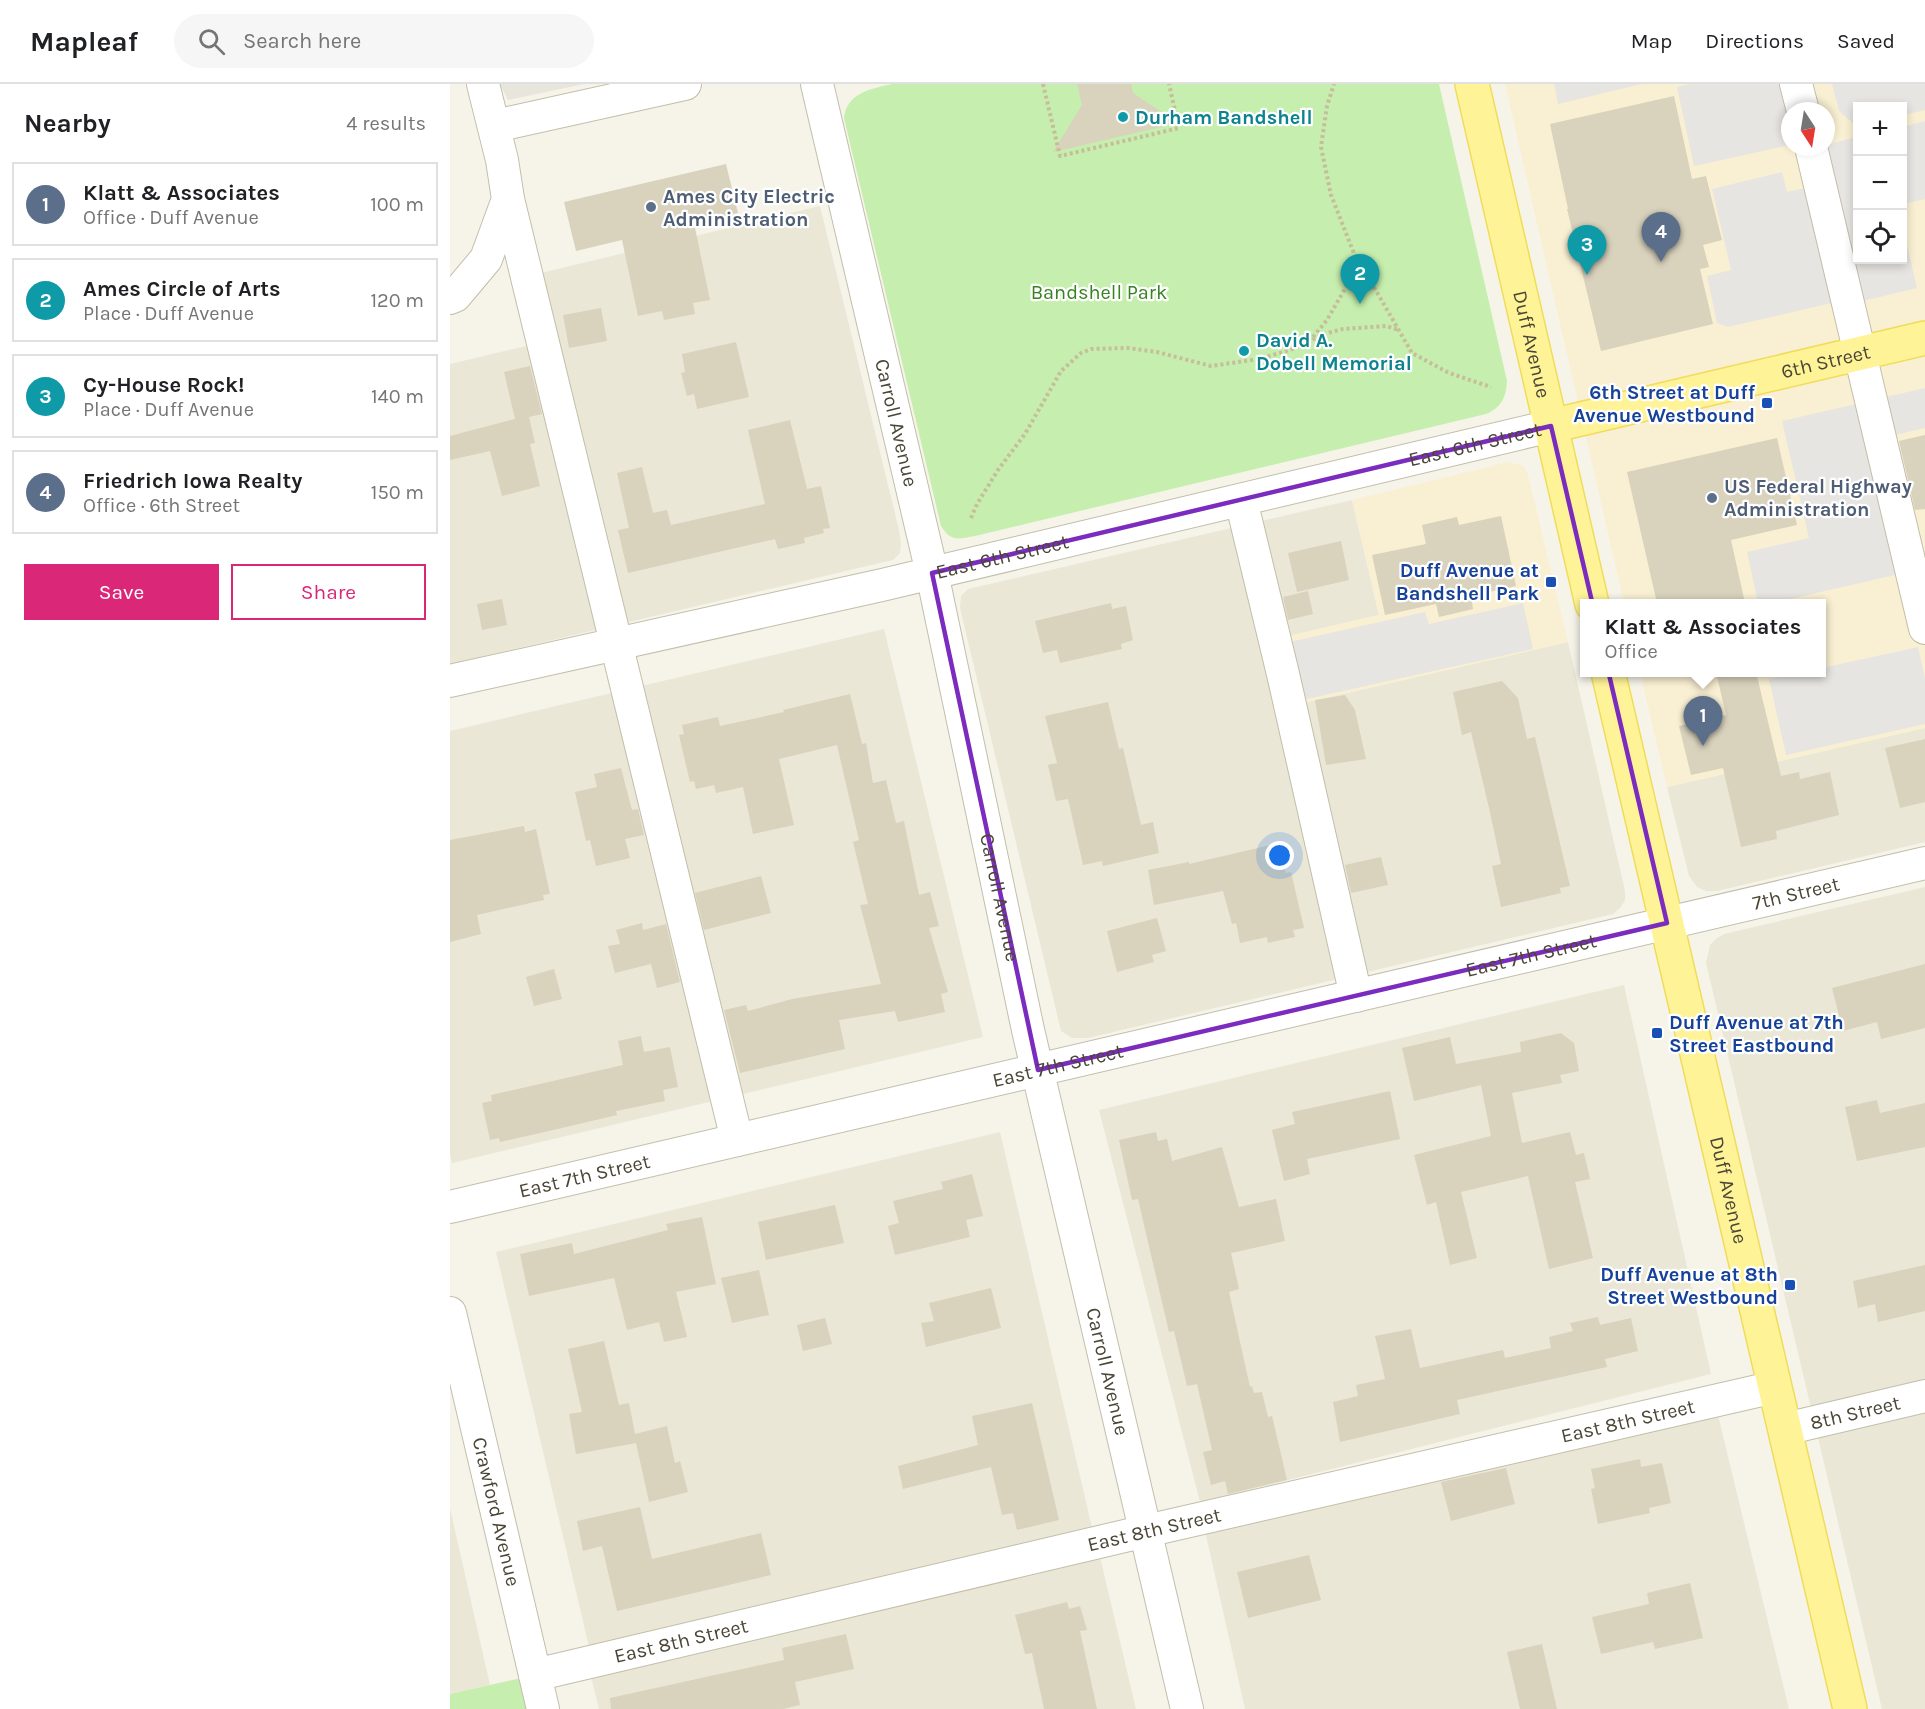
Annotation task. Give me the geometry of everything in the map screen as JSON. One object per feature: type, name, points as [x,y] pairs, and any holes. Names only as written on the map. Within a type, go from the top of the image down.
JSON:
[{"type":"main road","name":"Duff Avenue","points":[[1472,84],[1591,599]]},
{"type":"main road","name":"6th Street","points":[[1551,426],[1925,338]]},
{"type":"main road","name":"Duff Avenue","points":[[1609,677],[1850,1709]]},
{"type":"street","points":[[483,84],[495,126],[508,199],[737,1140]]},
{"type":"street","points":[[495,126],[685,84]]},
{"type":"street","name":"Carroll Avenue","points":[[817,84],[932,573],[1038,1070],[1187,1709]]},
{"type":"street","points":[[1796,84],[1801,102]]},
{"type":"street","points":[[1813,156],[1925,628]]},
{"type":"street","points":[[450,298],[455,296],[486,258],[508,199]]},
{"type":"street","name":"East 6th Street","points":[[450,681],[932,573],[1551,426]]},
{"type":"street","points":[[1241,500],[1356,996]]},
{"type":"street","name":"7th Street","points":[[1667,923],[1925,863]]},
{"type":"street","name":"East 7th Street","points":[[450,1207],[1667,923]]},
{"type":"street","name":"Crawford Avenue","points":[[450,1313],[543,1709]]},
{"type":"street","name":"East 8th Street","points":[[535,1675],[1775,1387]]},
{"type":"street","name":"8th Street","points":[[1785,1429],[1925,1396]]},
{"type":"path","points":[[1043,84],[1060,156],[1179,128],[1169,84]]},
{"type":"path","points":[[1334,84],[1327,106],[1321,147],[1331,195],[1355,256],[1412,353],[1449,373],[1491,387]]},
{"type":"path","points":[[1308,342],[1319,332],[1346,287],[1355,256]]},
{"type":"path","points":[[971,518],[993,478],[1025,434],[1061,371],[1081,354],[1091,349],[1128,348],[1157,352],[1212,366],[1259,359],[1342,329],[1386,326],[1399,330]]},
{"type":"highlighted area","points":[[1551,426],[1667,923],[1038,1070],[932,573]]},
{"type":"shaded area","points":[[500,84],[584,84],[508,100]]},
{"type":"shaded area","points":[[1505,84],[1925,84],[1925,728],[1667,787],[1641,677],[1826,677],[1826,599],[1623,599]]},
{"type":"shaded area","points":[[1554,84],[1642,84],[1558,104]]},
{"type":"shaded area","points":[[1690,84],[1786,84],[1789,102],[1781,102],[1781,147],[1694,166],[1677,87]]},
{"type":"shaded area","points":[[1832,84],[1925,84],[1925,110],[1907,114],[1907,102],[1853,102],[1853,123],[1839,111]]},
{"type":"shaded area","points":[[1925,121],[1925,199],[1907,203],[1907,156],[1907,126]]},
{"type":"shaded area","points":[[1853,138],[1853,264],[1907,264],[1907,245],[1917,288],[1859,302],[1828,156],[1835,156],[1835,143]]},
{"type":"shaded area","points":[[1782,172],[1787,192],[1810,187],[1836,302],[1728,327],[1717,323],[1707,276],[1731,270],[1712,189]]},
{"type":"shaded area","points":[[820,206],[899,530],[900,553],[893,560],[450,664],[450,364],[556,339],[541,273]]},
{"type":"shaded area","points":[[1925,388],[1925,428],[1895,435],[1886,397]]},
{"type":"shaded area","points":[[1856,404],[1895,575],[1790,599],[1757,599],[1747,552],[1809,538],[1782,421]]},
{"type":"shaded area","points":[[1509,462],[1524,466],[1528,475],[1568,642],[1295,705],[1279,638],[1379,615],[1352,500]]},
{"type":"shaded area","points":[[1352,500],[1379,615],[1280,638],[1295,705],[1568,642],[1625,891],[1625,900],[1613,914],[1088,1038],[1072,1038],[1061,1031],[960,608],[961,596],[968,589]]},
{"type":"shaded area","points":[[1523,603],[1533,649],[1298,701],[1285,643],[1425,612],[1429,624]]},
{"type":"shaded area","points":[[884,629],[983,1037],[452,1163],[450,1154],[450,731]]},
{"type":"shaded area","points":[[1918,647],[1925,679],[1925,724],[1786,755],[1769,679],[1826,677],[1826,667]]},
{"type":"shaded area","points":[[1925,728],[1925,842],[1717,891],[1706,891],[1697,887],[1689,876],[1667,787]]},
{"type":"shaded area","points":[[1925,887],[1925,1709],[1882,1709],[1706,963],[1710,945],[1724,934]]},
{"type":"shaded area","points":[[1624,985],[1711,1374],[1200,1502],[1099,1110]]},
{"type":"shaded area","points":[[1000,1132],[1093,1532],[590,1651],[496,1252]]},
{"type":"shaded area","points":[[1718,1415],[1789,1709],[1245,1709],[1205,1531]]},
{"type":"shaded area","points":[[450,1508],[490,1685],[450,1694]]},
{"type":"shaded area","points":[[1100,1557],[1136,1709],[599,1709],[591,1676]]},
{"type":"green space","name":"Bandshell Park","points":[[892,84],[1439,84],[1507,381],[1502,401],[1486,414],[975,536],[955,538],[948,535],[941,526],[844,118],[846,110],[855,98],[868,90]]},
{"type":"green space","points":[[535,1675],[543,1709],[450,1709],[450,1694]]},
{"type":"building","name":"Durham Bandshell","points":[[1077,84],[1131,84],[1133,93],[1178,123],[1053,152],[1082,105]]},
{"type":"building","points":[[1674,96],[1692,179],[1706,176],[1722,240],[1703,245],[1709,267],[1700,269],[1713,324],[1601,351],[1567,209],[1550,124]]},
{"type":"building","points":[[726,164],[738,213],[694,223],[710,300],[693,303],[695,314],[664,320],[662,311],[638,316],[622,240],[576,251],[564,202]]},
{"type":"building","points":[[601,308],[607,341],[569,348],[563,315]]},
{"type":"building","points":[[736,342],[749,397],[697,409],[694,394],[687,396],[681,373],[685,372],[682,354]]},
{"type":"building","points":[[530,366],[542,414],[529,417],[535,443],[530,444],[540,486],[502,496],[490,451],[450,460],[450,436],[515,419],[504,372]]},
{"type":"building","points":[[790,420],[807,489],[821,486],[830,528],[823,529],[824,533],[804,538],[805,543],[778,549],[775,539],[628,573],[618,530],[629,528],[617,473],[642,467],[653,513],[667,510],[671,525],[765,504],[748,430]]},
{"type":"building","points":[[1925,435],[1925,509],[1915,510],[1899,441]]},
{"type":"building","name":"US Federal Highway Administration","points":[[1777,438],[1797,525],[1731,540],[1744,599],[1656,599],[1627,472]]},
{"type":"building","points":[[1501,516],[1516,586],[1471,596],[1473,609],[1439,617],[1436,604],[1385,615],[1372,555],[1426,544],[1422,525],[1457,517],[1459,525]]},
{"type":"building","points":[[1341,541],[1349,580],[1297,592],[1288,553]]},
{"type":"building","points":[[1308,591],[1313,614],[1288,620],[1283,597]]},
{"type":"building","points":[[502,599],[507,625],[482,630],[477,604]]},
{"type":"building","points":[[1111,603],[1112,609],[1126,606],[1133,640],[1121,644],[1122,649],[1060,663],[1057,650],[1043,653],[1035,621]]},
{"type":"building","points":[[1717,677],[1757,677],[1781,776],[1799,772],[1800,779],[1830,772],[1839,815],[1776,831],[1777,839],[1741,847],[1723,768],[1691,775],[1679,726],[1726,715]]},
{"type":"building","points":[[1502,681],[1518,698],[1527,739],[1535,737],[1570,886],[1560,888],[1561,893],[1501,907],[1492,866],[1501,864],[1489,808],[1471,732],[1462,735],[1453,692]]},
{"type":"building","points":[[850,694],[862,744],[866,743],[873,783],[886,780],[896,823],[904,821],[919,895],[930,892],[939,926],[929,928],[948,992],[941,994],[945,1012],[898,1022],[895,1011],[839,1020],[845,1049],[740,1073],[724,1010],[746,1005],[748,1011],[792,999],[881,984],[860,905],[868,904],[853,842],[859,840],[837,745],[779,759],[794,825],[753,834],[743,787],[716,793],[714,785],[696,789],[694,781],[690,782],[679,735],[684,734],[682,725],[718,717],[720,726]]},
{"type":"building","points":[[1345,695],[1355,710],[1366,759],[1326,765],[1315,700]]},
{"type":"building","points":[[1108,702],[1119,749],[1123,748],[1141,825],[1153,822],[1159,853],[1103,866],[1102,861],[1083,865],[1068,799],[1056,801],[1048,765],[1057,763],[1045,716]]},
{"type":"building","points":[[1925,739],[1925,802],[1900,808],[1885,748]]},
{"type":"building","points":[[621,768],[632,810],[638,809],[644,835],[625,839],[630,858],[596,866],[590,840],[586,841],[575,792],[597,787],[594,774]]},
{"type":"building","points":[[524,826],[525,832],[536,829],[550,894],[543,895],[544,900],[477,915],[481,934],[450,942],[450,840]]},
{"type":"building","points":[[1279,843],[1286,873],[1291,872],[1304,928],[1293,930],[1295,937],[1268,943],[1267,937],[1240,943],[1236,923],[1232,924],[1223,891],[1154,905],[1148,870],[1189,862],[1189,864]]},
{"type":"building","points":[[1381,857],[1388,885],[1351,893],[1345,865]]},
{"type":"building","points":[[761,876],[771,913],[704,930],[695,893]]},
{"type":"building","points":[[1157,918],[1166,951],[1152,955],[1154,962],[1117,972],[1107,931]]},
{"type":"building","points":[[642,923],[643,930],[666,924],[680,982],[657,988],[651,964],[615,973],[608,946],[620,944],[616,930]]},
{"type":"building","points":[[1925,964],[1925,1028],[1881,1039],[1877,1022],[1843,1031],[1832,988]]},
{"type":"building","points":[[554,969],[562,999],[534,1006],[526,977]]},
{"type":"building","points":[[1561,1033],[1574,1043],[1579,1071],[1560,1075],[1562,1083],[1512,1093],[1522,1143],[1570,1132],[1576,1155],[1584,1153],[1590,1179],[1575,1182],[1593,1258],[1549,1269],[1528,1176],[1461,1192],[1477,1258],[1450,1265],[1436,1202],[1427,1205],[1414,1155],[1491,1136],[1481,1085],[1414,1101],[1402,1048],[1450,1037],[1456,1064],[1521,1052],[1520,1042]]},
{"type":"building","points":[[641,1036],[644,1052],[670,1047],[678,1087],[663,1090],[665,1101],[616,1111],[617,1115],[500,1142],[499,1138],[490,1140],[482,1103],[492,1101],[491,1095],[623,1065],[618,1041]]},
{"type":"building","points":[[1390,1091],[1400,1139],[1307,1159],[1310,1174],[1284,1181],[1272,1130],[1295,1124],[1292,1112]]},
{"type":"building","points":[[1877,1100],[1880,1113],[1925,1103],[1925,1147],[1857,1161],[1845,1107]]},
{"type":"building","points":[[1156,1132],[1158,1141],[1167,1139],[1172,1161],[1222,1147],[1239,1207],[1276,1199],[1285,1241],[1231,1253],[1239,1289],[1229,1292],[1250,1387],[1252,1386],[1254,1393],[1262,1392],[1268,1417],[1272,1416],[1287,1480],[1228,1494],[1225,1481],[1211,1485],[1203,1452],[1212,1450],[1197,1384],[1187,1386],[1174,1331],[1169,1332],[1138,1199],[1132,1200],[1119,1140]]},
{"type":"building","points":[[972,1174],[983,1216],[966,1220],[970,1237],[895,1255],[888,1226],[899,1223],[893,1201],[943,1189],[941,1182]]},
{"type":"building","points":[[835,1205],[844,1243],[766,1260],[758,1222]]},
{"type":"building","points":[[702,1217],[716,1284],[676,1292],[687,1337],[664,1342],[659,1322],[627,1330],[614,1278],[529,1296],[520,1254],[572,1243],[574,1254],[668,1230],[666,1224]]},
{"type":"building","points":[[1925,1265],[1925,1311],[1878,1322],[1875,1304],[1858,1308],[1853,1281]]},
{"type":"building","points":[[759,1270],[769,1315],[732,1323],[721,1278]]},
{"type":"building","points":[[991,1288],[1001,1328],[926,1347],[921,1323],[934,1321],[929,1303]]},
{"type":"building","points":[[1598,1317],[1600,1325],[1631,1318],[1638,1351],[1605,1359],[1607,1367],[1457,1400],[1460,1414],[1340,1442],[1333,1402],[1358,1396],[1356,1385],[1385,1379],[1375,1336],[1411,1329],[1420,1368],[1503,1350],[1505,1358],[1551,1348],[1549,1337],[1573,1331],[1570,1323]]},
{"type":"building","points":[[825,1318],[832,1344],[803,1351],[797,1325]]},
{"type":"building","points":[[604,1341],[619,1405],[629,1403],[635,1434],[667,1426],[675,1463],[680,1461],[688,1492],[649,1502],[636,1443],[576,1454],[569,1414],[582,1412],[568,1349]]},
{"type":"building","points":[[1032,1403],[1059,1520],[1017,1530],[1013,1513],[1002,1515],[991,1467],[903,1489],[898,1466],[978,1445],[972,1416]]},
{"type":"building","points":[[1640,1459],[1641,1467],[1662,1463],[1671,1503],[1649,1508],[1650,1513],[1598,1524],[1591,1489],[1595,1488],[1591,1469]]},
{"type":"building","points":[[1506,1468],[1515,1504],[1451,1521],[1441,1482]]},
{"type":"building","points":[[640,1507],[652,1559],[761,1533],[771,1575],[617,1611],[602,1546],[583,1551],[577,1521]]},
{"type":"building","points":[[1309,1555],[1321,1600],[1248,1618],[1237,1572]]},
{"type":"building","points":[[1690,1583],[1703,1638],[1655,1649],[1653,1642],[1601,1654],[1592,1617],[1649,1604],[1647,1593]]},
{"type":"building","points":[[1067,1602],[1069,1609],[1080,1606],[1087,1630],[1080,1631],[1097,1709],[1044,1709],[1032,1653],[1025,1654],[1015,1615]]},
{"type":"building","points":[[846,1634],[854,1669],[795,1682],[800,1705],[783,1709],[611,1709],[610,1698],[784,1660],[782,1648]]},
{"type":"building","points":[[1542,1644],[1557,1709],[1520,1709],[1507,1652]]},
{"type":"place","name":"Durham Bandshell","points":[[1123,117]]},
{"type":"place","name":"Ames City Electric Administration","points":[[651,207]]},
{"type":"place","name":"Friedrich Iowa Realty","points":[[1661,262]]},
{"type":"place","name":"Cy-House Rock!","points":[[1587,275]]},
{"type":"place","name":"Ames Circle of Arts","points":[[1360,304]]},
{"type":"place","name":"David A. Dobell Memorial","points":[[1244,351]]},
{"type":"place","name":"6th Street at Duff Avenue Westbound","points":[[1767,403]]},
{"type":"place","name":"US Federal Highway Administration","points":[[1712,498]]},
{"type":"place","name":"Duff Avenue at Bandshell Park","points":[[1551,582]]},
{"type":"place","name":"Klatt & Associates","points":[[1703,746]]},
{"type":"place","name":"Duff Avenue at 7th Street Eastbound","points":[[1657,1033]]},
{"type":"place","name":"Duff Avenue at 8th Street Westbound","points":[[1790,1285]]}]
